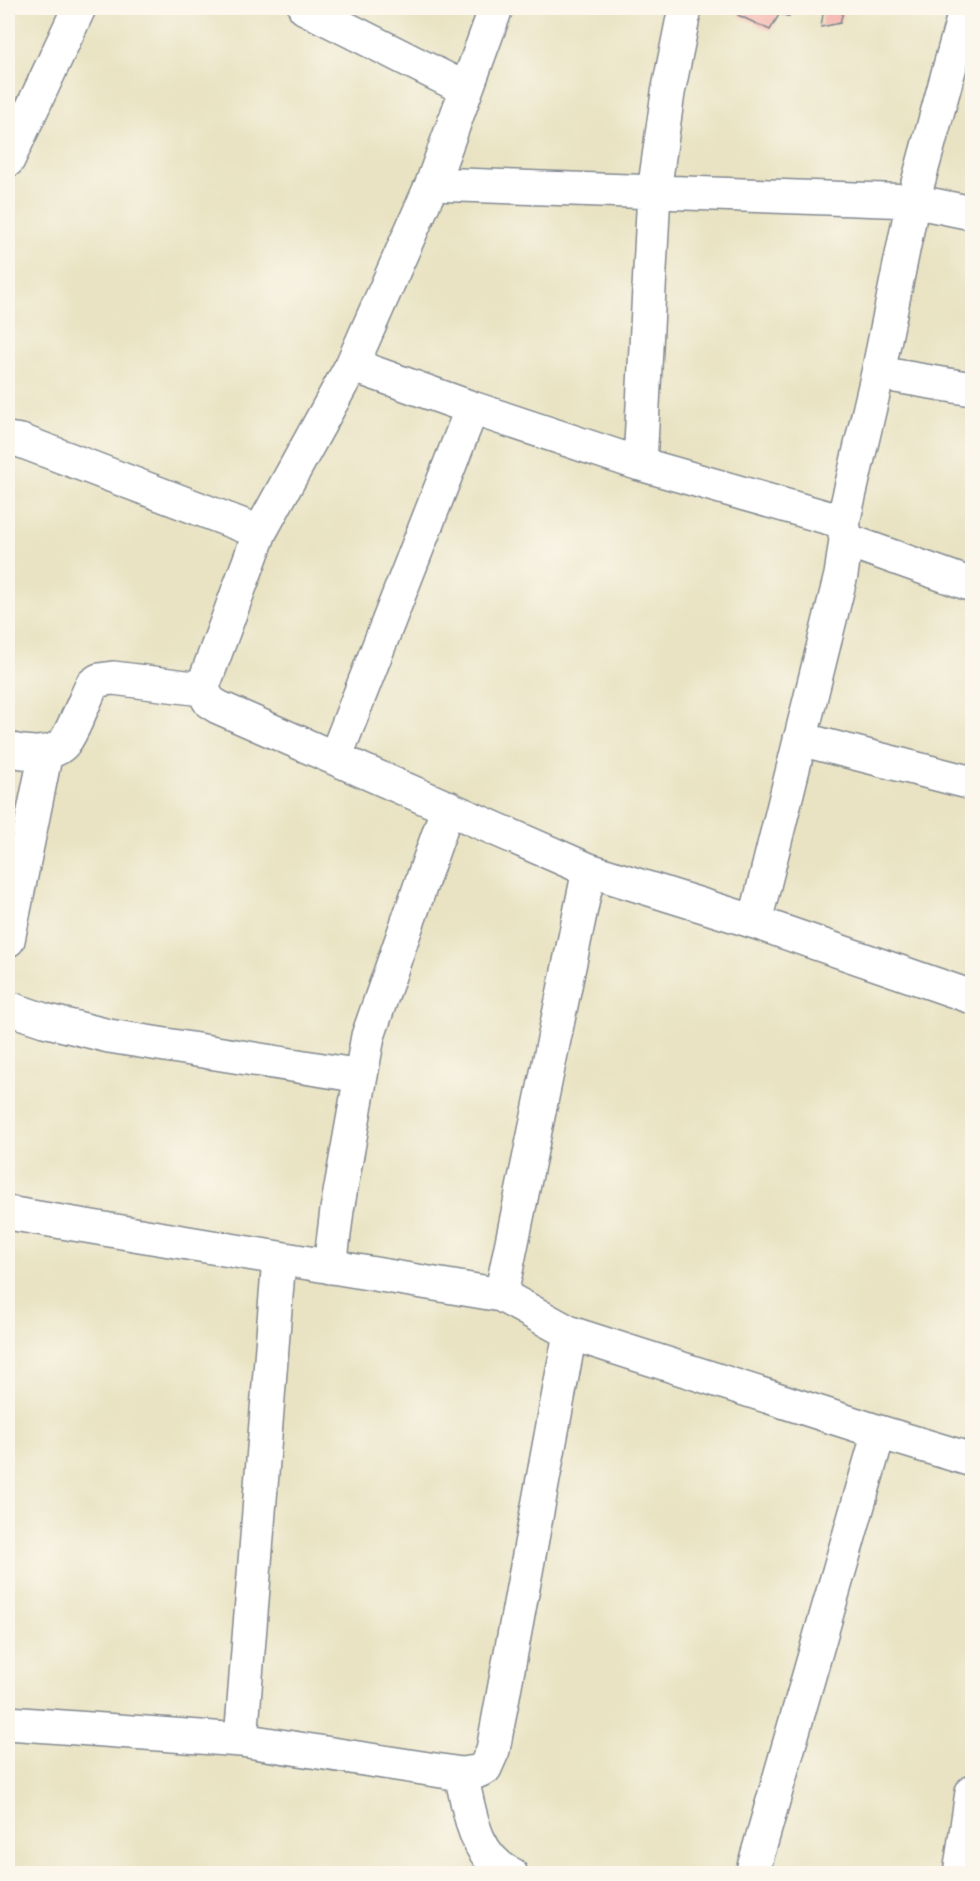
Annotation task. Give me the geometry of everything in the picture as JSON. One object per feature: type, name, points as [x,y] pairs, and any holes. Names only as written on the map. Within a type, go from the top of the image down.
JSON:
[{"type":"street","points":[[8,160],[79,8]]},
{"type":"street","points":[[305,8],[466,89]]},
{"type":"street","points":[[202,689],[260,532],[352,365],[432,184],[496,8]]},
{"type":"street","points":[[640,464],[654,192],[668,93],[685,8]]},
{"type":"street","points":[[755,922],[841,574],[845,531],[913,201],[966,8]]},
{"type":"street","points":[[432,184],[913,201],[972,213]]},
{"type":"street","points":[[352,365],[472,408],[845,531],[972,585]]},
{"type":"street","points":[[878,373],[972,389]]},
{"type":"street","points":[[335,758],[472,408]]},
{"type":"street","points":[[8,439],[21,441],[260,532]]},
{"type":"street","points":[[8,749],[22,752],[46,752],[63,744],[92,685],[99,680],[113,678],[202,689]]},
{"type":"street","points":[[202,689],[210,702],[218,707],[589,870],[755,922],[972,997]]},
{"type":"street","points":[[800,739],[972,783]]},
{"type":"street","points":[[8,940],[46,752]]},
{"type":"street","points":[[330,1267],[337,1210],[368,1036],[448,807]]},
{"type":"street","points":[[501,1295],[589,870]]},
{"type":"street","points":[[8,1008],[44,1020],[109,1036],[361,1076]]},
{"type":"street","points":[[8,1213],[501,1295],[570,1333],[972,1460]]},
{"type":"street","points":[[241,1740],[279,1258]]},
{"type":"street","points":[[8,1723],[241,1740],[461,1774],[485,1768],[493,1750],[570,1333]]},
{"type":"street","points":[[752,1874],[879,1432]]},
{"type":"street","points":[[461,1774],[480,1845],[489,1858],[512,1874]]},
{"type":"street","points":[[960,1874],[972,1792]]},
{"type":"building","points":[[740,8],[789,8],[789,17],[780,13],[770,30],[738,15]]},
{"type":"building","points":[[824,8],[844,8],[840,23],[821,27]]}]
